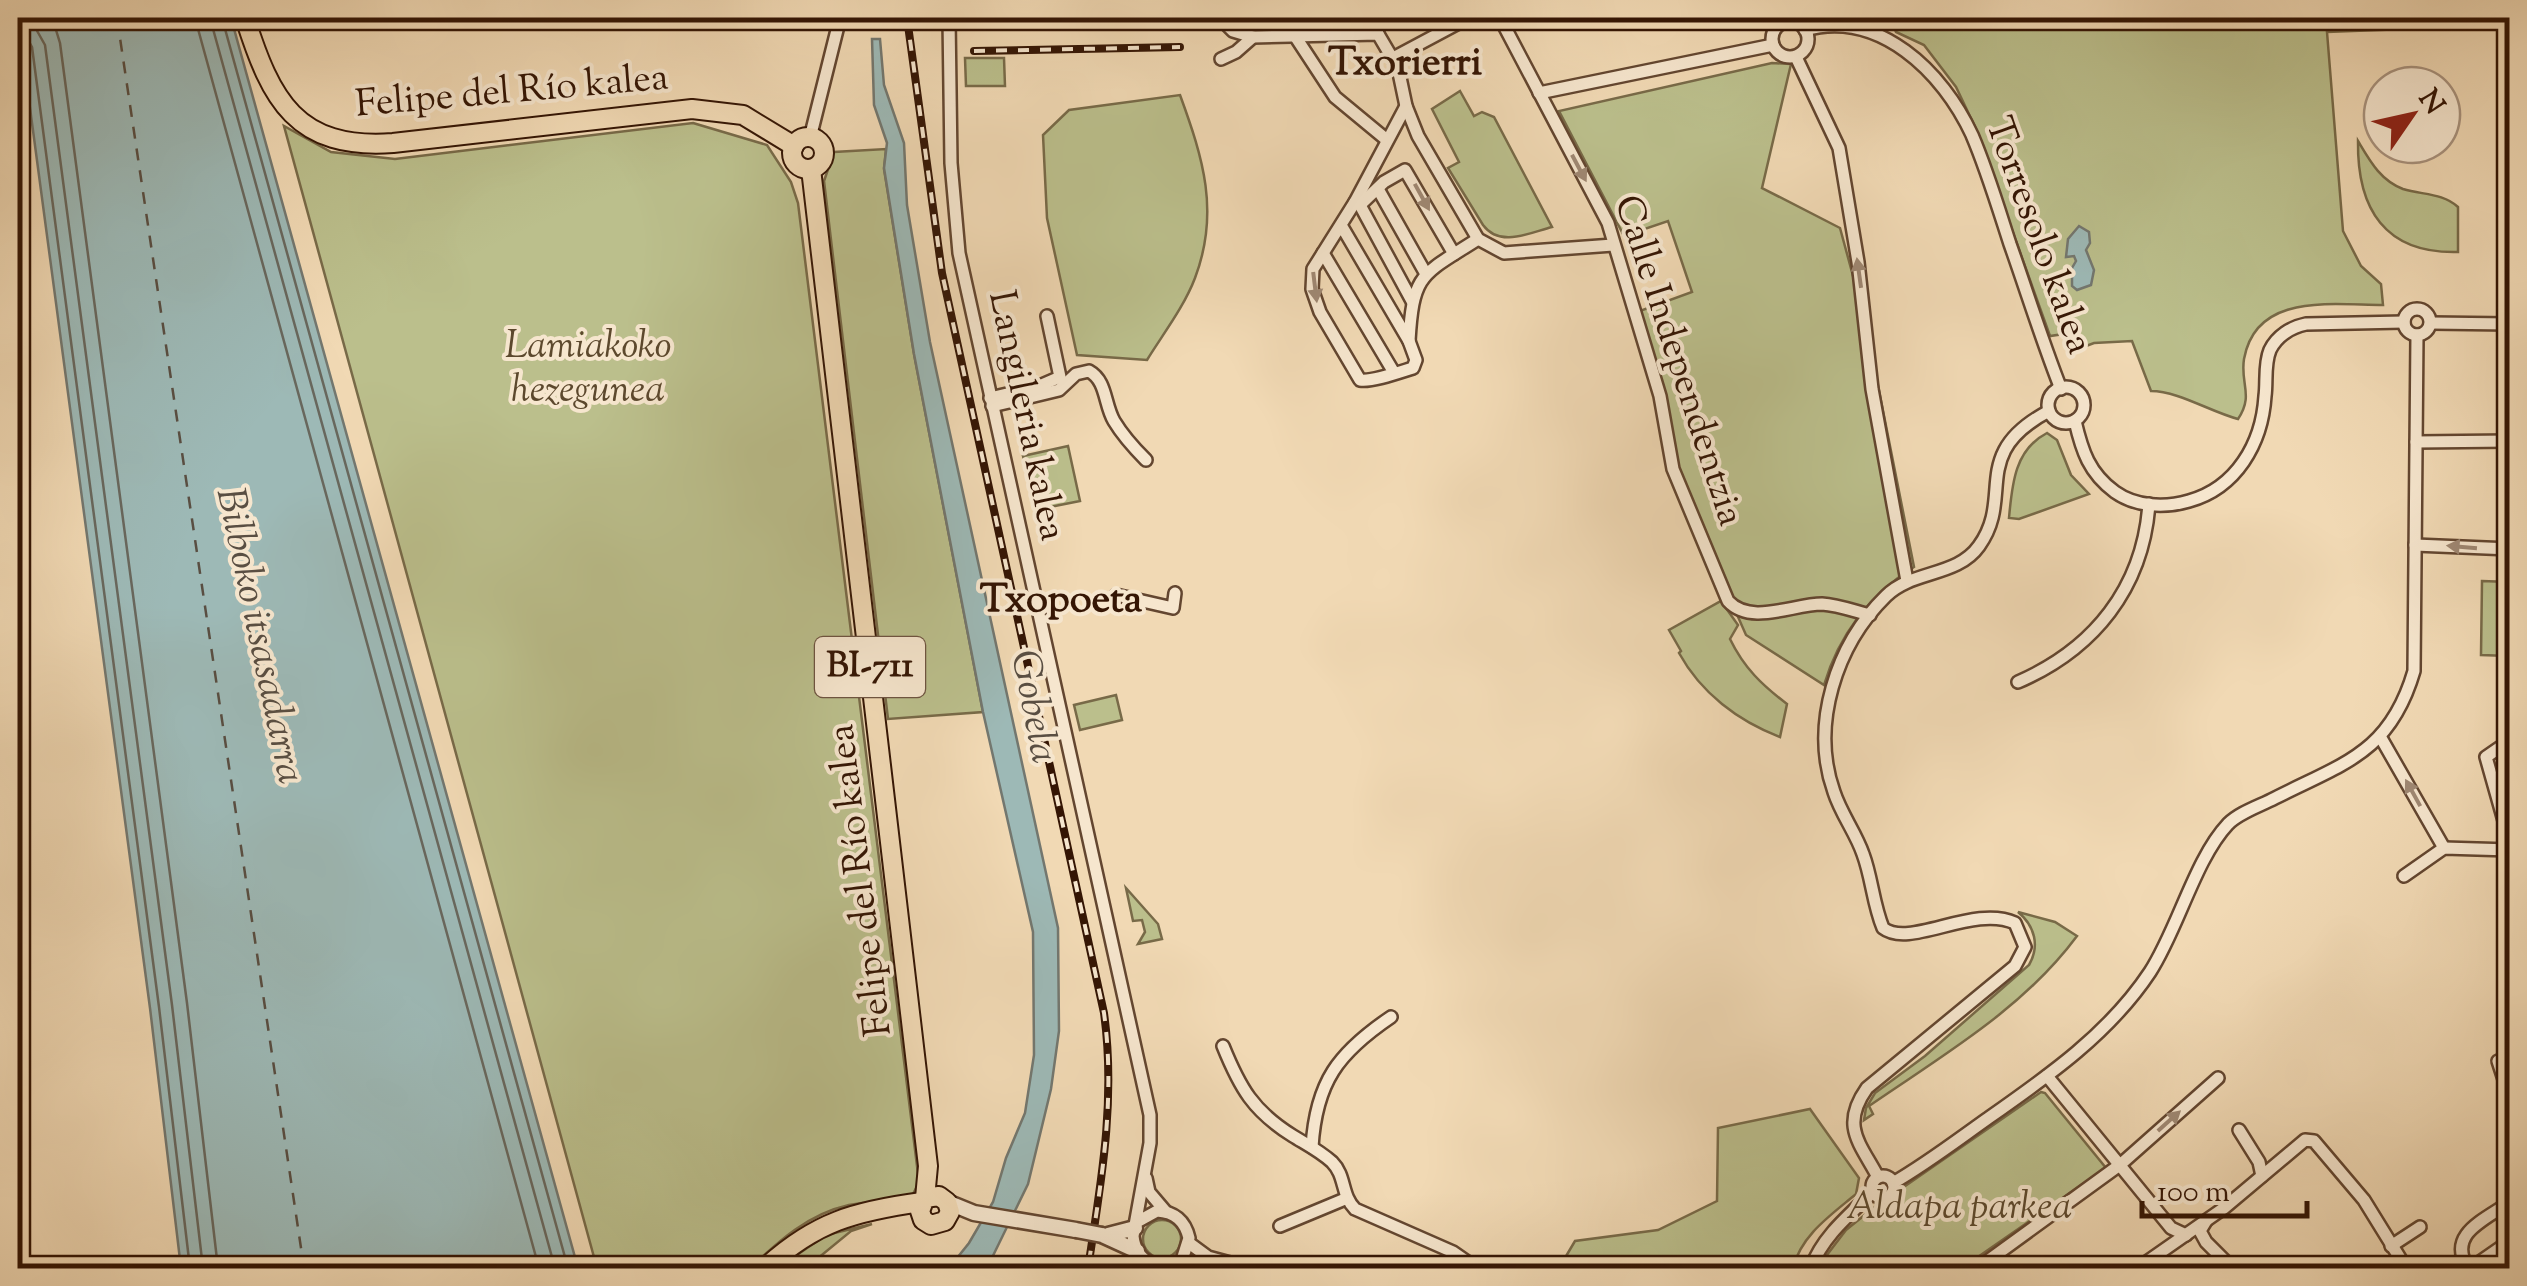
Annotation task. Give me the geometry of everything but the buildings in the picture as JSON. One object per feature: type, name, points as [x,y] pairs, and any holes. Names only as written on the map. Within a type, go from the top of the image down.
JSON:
[{"type":"main road","name":"Felipe del Río kalea","points":[[245,18],[271,88],[287,109],[318,132],[349,143],[394,143],[692,109],[743,116],[802,142]]},
{"type":"main road","points":[[802,142],[820,143],[824,153],[820,164],[811,169],[795,163],[802,142]]},
{"type":"main road","name":"Felipe del Río kalea","points":[[811,169],[935,1206]]},
{"type":"main road","points":[[765,1268],[784,1250],[826,1224],[854,1214],[935,1206]]},
{"type":"street","points":[[802,142],[840,18]]},
{"type":"street","name":"Langileria kalea","points":[[949,18],[951,163],[959,253],[1150,1116],[1136,1225]]},
{"type":"street","points":[[1220,18],[1233,31],[1253,37],[1378,34]]},
{"type":"street","points":[[1369,18],[1398,68],[1406,106],[1418,136],[1478,239],[1504,253],[1614,245]]},
{"type":"street","points":[[1392,58],[1468,18]]},
{"type":"street","name":"Calle Independentzia","points":[[1500,18],[1608,223],[1660,396],[1673,468],[1728,601],[1738,610],[1758,613],[1820,604],[1870,616]]},
{"type":"street","points":[[1785,20],[1806,30],[1808,44],[1796,56],[1780,54],[1773,45],[1776,28],[1785,20]]},
{"type":"street","name":"Torresolo kalea","points":[[1806,30],[1838,24],[1864,28],[1910,55],[1944,90],[1972,135],[2061,388]]},
{"type":"street","points":[[1295,36],[1334,97],[1387,140]]},
{"type":"street","points":[[1221,59],[1253,37]]},
{"type":"street","points":[[1540,93],[1773,45]]},
{"type":"street","points":[[1796,56],[1840,148],[1870,370],[1908,581]]},
{"type":"street","points":[[1341,224],[1410,340],[1416,360],[1413,368],[1393,371],[1374,382],[1360,380],[1320,312],[1312,289],[1313,269],[1341,224],[1357,204],[1406,106]]},
{"type":"street","points":[[1357,204],[1399,171],[1409,174],[1454,254]]},
{"type":"street","points":[[1378,189],[1426,274]]},
{"type":"street","points":[[1357,204],[1412,301]]},
{"type":"street","points":[[1410,340],[1412,301],[1418,283],[1478,239]]},
{"type":"street","points":[[1323,253],[1393,371]]},
{"type":"street","points":[[2417,308],[2428,314],[2430,323],[2428,330],[2418,335],[2407,330],[2404,322],[2406,314],[2417,308]]},
{"type":"street","points":[[991,402],[1060,377],[1047,316]]},
{"type":"street","points":[[2075,420],[2082,454],[2093,472],[2123,497],[2174,506],[2220,488],[2248,456],[2265,401],[2267,361],[2280,336],[2306,324],[2404,322]]},
{"type":"street","points":[[2430,323],[2510,324]]},
{"type":"street","points":[[1893,1184],[1888,1178],[1878,1178],[1873,1182],[1873,1192],[1878,1197],[1889,1196],[1893,1184],[2047,1076],[2122,1010],[2172,934],[2207,857],[2230,823],[2336,767],[2381,738],[2404,701],[2414,671],[2418,335]]},
{"type":"street","points":[[991,402],[1060,390],[1076,374],[1089,371],[1102,382],[1107,408],[1116,425],[1146,460]]},
{"type":"street","points":[[2061,388],[2076,391],[2082,400],[2082,412],[2075,420],[2058,422],[2049,411],[2050,397],[2061,388]]},
{"type":"street","points":[[1878,1178],[1857,1142],[1853,1126],[1859,1100],[1867,1088],[2015,966],[2025,948],[2015,923],[2000,916],[1909,934],[1890,933],[1883,928],[1863,853],[1848,827],[1826,762],[1826,717],[1846,647],[1888,594],[1908,581],[1952,567],[1979,546],[1991,514],[1998,462],[2012,438],[2030,421],[2049,411]]},
{"type":"street","points":[[2416,442],[2510,441]]},
{"type":"street","points":[[2018,682],[2046,670],[2078,647],[2116,607],[2136,565],[2149,504]]},
{"type":"street","points":[[2415,544],[2510,549]]},
{"type":"street","points":[[1116,595],[1173,608],[1175,593]]},
{"type":"street","points":[[2381,738],[2444,848]]},
{"type":"street","points":[[2510,748],[2499,748],[2486,757],[2510,842]]},
{"type":"street","points":[[2404,876],[2444,848],[2510,850]]},
{"type":"street","points":[[1312,1147],[1314,1114],[1328,1078],[1358,1040],[1391,1017]]},
{"type":"street","points":[[1223,1046],[1240,1088],[1260,1112],[1335,1165],[1343,1179],[1345,1199],[1355,1209],[1453,1252],[1476,1268]]},
{"type":"street","points":[[2498,1061],[2510,1098]]},
{"type":"street","points":[[2047,1076],[2171,1228],[2186,1235]]},
{"type":"street","points":[[1978,1268],[2121,1164],[2218,1078]]},
{"type":"street","points":[[2238,1130],[2259,1162],[2262,1176]]},
{"type":"street","points":[[2138,1268],[2206,1221],[2305,1140],[2314,1142],[2358,1193],[2406,1268]]},
{"type":"street","points":[[935,1206],[1105,1235],[1159,1267],[1178,1266],[1189,1243],[1182,1221],[1166,1212],[1148,1192],[1145,1173]]},
{"type":"street","points":[[1811,1268],[1816,1254],[1839,1224],[1873,1192]]},
{"type":"street","points":[[1280,1226],[1345,1199]]},
{"type":"street","points":[[2510,1202],[2465,1234],[2459,1244],[2461,1258],[2469,1268],[2510,1242]]},
{"type":"street","points":[[1105,1235],[1136,1225],[1148,1213],[1166,1212]]},
{"type":"street","points":[[2206,1221],[2200,1231],[2206,1242],[2232,1268]]},
{"type":"street","points":[[1136,1225],[1137,1251]]},
{"type":"street","points":[[2391,1246],[2420,1227]]},
{"type":"street","points":[[2171,1228],[2171,1246]]},
{"type":"street","points":[[1189,1243],[1208,1257],[1249,1268]]},
{"type":"street","points":[[2283,1268],[2291,1268]]},
{"type":"green space","points":[[1890,18],[2509,18],[2510,25],[2327,32],[2343,231],[2361,266],[2381,284],[2383,305],[2299,307],[2264,322],[2251,337],[2244,359],[2246,396],[2238,419],[2172,394],[2151,391],[2132,341],[2094,343],[2070,352],[2064,334],[2050,336],[1976,129],[1956,87],[1924,45],[1896,32]]},
{"type":"green space","points":[[965,58],[1004,58],[1005,86],[966,86]]},
{"type":"green space","points":[[1772,63],[1791,64],[1762,188],[1840,228],[1865,320],[1914,567],[1883,590],[1858,617],[1838,649],[1824,685],[1746,635],[1673,469],[1637,312],[1692,292],[1668,221],[1624,236],[1559,111]]},
{"type":"green space","points":[[1460,91],[1474,116],[1482,112],[1494,117],[1552,227],[1506,237],[1483,225],[1448,168],[1459,162],[1432,109]]},
{"type":"green space","points":[[1180,95],[1206,185],[1206,230],[1195,278],[1147,360],[1077,355],[1047,218],[1043,135],[1069,110]]},
{"type":"green space","name":"Lamiakoko hezegunea","points":[[693,123],[767,145],[791,182],[798,203],[919,1182],[912,1196],[849,1205],[820,1215],[783,1239],[750,1268],[597,1268],[284,126],[331,152],[395,159]]},
{"type":"green space","points":[[2358,141],[2362,165],[2373,165],[2388,181],[2403,189],[2439,197],[2458,207],[2458,252],[2433,251],[2394,236],[2370,207],[2359,165]]},
{"type":"green space","points":[[886,149],[884,169],[914,354],[983,712],[888,719],[824,181],[834,152]]},
{"type":"green space","points":[[2047,433],[2057,440],[2071,475],[2089,494],[2019,519],[2009,518],[2021,459]]},
{"type":"green space","points":[[1068,446],[1080,501],[1035,510],[1023,456]]},
{"type":"green space","points":[[2482,581],[2509,582],[2509,656],[2481,655]]},
{"type":"green space","points":[[1721,601],[1738,625],[1730,639],[1741,659],[1787,704],[1780,737],[1735,714],[1710,693],[1688,667],[1669,630]]},
{"type":"green space","points":[[1116,695],[1122,720],[1080,730],[1074,705]]},
{"type":"green space","points":[[1126,888],[1158,924],[1162,939],[1138,944],[1145,932],[1142,920],[1133,921]]},
{"type":"green space","points":[[2018,912],[2055,922],[2077,936],[2056,962],[2007,1008],[1869,1106],[1873,1114],[1864,1120],[1866,1108],[1875,1093],[1925,1056],[2029,965],[2034,937]]},
{"type":"green space","name":"Aldapa parkea","points":[[2041,1092],[2106,1168],[1962,1268],[1817,1268],[1846,1230],[1872,1209]]},
{"type":"green space","points":[[1810,1109],[1859,1178],[1856,1194],[1810,1236],[1793,1268],[1559,1268],[1575,1241],[1658,1230],[1717,1201],[1718,1128]]},
{"type":"green space","points":[[1162,1220],[1176,1225],[1181,1239],[1176,1253],[1162,1258],[1148,1253],[1143,1239],[1148,1225]]},
{"type":"green space","points":[[872,1224],[851,1231],[806,1268],[778,1268],[826,1235]]},
{"type":"water","name":"Bilboko itsasadarra","points":[[18,18],[231,18],[578,1268],[181,1268]]},
{"type":"water","points":[[872,39],[880,39],[884,85],[904,143],[907,205],[930,342],[1058,928],[1059,1031],[1051,1089],[1028,1184],[987,1268],[949,1268],[993,1202],[1025,1113],[1034,1055],[1033,932],[983,712],[914,354],[884,168],[887,143],[874,105]]},
{"type":"water","points":[[2079,226],[2089,232],[2086,250],[2094,270],[2091,285],[2077,290],[2072,286],[2076,261],[2074,256],[2066,257],[2068,239]]},
{"type":"ferry route","points":[[117,18],[304,1268]]},
{"type":"railway","points":[[907,18],[942,273],[1104,1013],[1108,1110],[1088,1268]]},
{"type":"railway","points":[[974,51],[1180,47]]},
{"type":"district","name":"Txorierri","points":[[1405,64]]},
{"type":"district","name":"Txopoeta","points":[[1061,601]]},
{"type":"water label","name":"Gobela","points":[[1032,707]]}]
